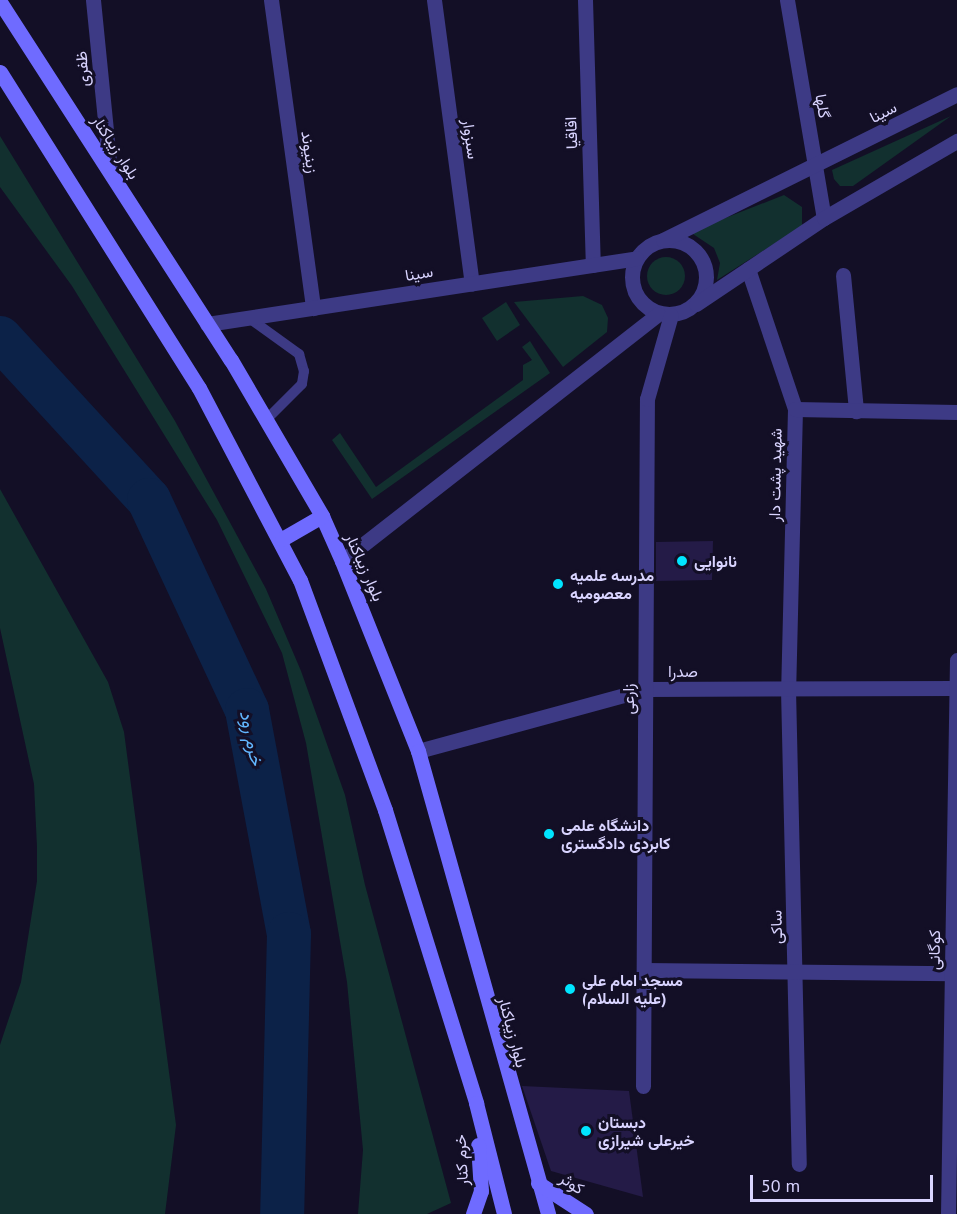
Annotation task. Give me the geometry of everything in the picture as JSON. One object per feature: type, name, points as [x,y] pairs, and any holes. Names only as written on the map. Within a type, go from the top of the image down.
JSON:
[{"type":"main road","name":"بلوار زیباکنار","points":[[0,2],[207,324],[322,516],[418,751],[548,1214]]},
{"type":"main road","points":[[0,72],[117,253],[282,539],[337,668],[476,1103],[504,1214]]},
{"type":"main road","points":[[282,539],[322,516]]},
{"type":"main road","name":"خرم کنار","points":[[473,1214],[481,1191],[476,1103]]},
{"type":"main road","name":"کوثر","points":[[538,1183],[586,1214]]},
{"type":"street","name":"ظفری","points":[[93,0],[110,171]]},
{"type":"street","name":"زینیوند","points":[[270,0],[313,308]]},
{"type":"street","name":"سبزوار","points":[[434,0],[472,284]]},
{"type":"street","name":"اقاقیا","points":[[585,0],[593,265]]},
{"type":"street","name":"گلها","points":[[787,0],[824,218]]},
{"type":"street","name":"سینا","points":[[663,240],[957,94]]},
{"type":"street","points":[[342,561],[664,315],[696,304],[824,218],[957,141]]},
{"type":"street","points":[[664,315],[637,298],[632,285],[636,258],[647,246],[663,240],[679,241],[702,260],[704,291],[696,304]]},
{"type":"street","name":"سینا","points":[[207,324],[636,258]]},
{"type":"street","name":"شهید پشت دار","points":[[748,269],[795,409],[788,689]]},
{"type":"street","points":[[843,275],[856,411]]},
{"type":"street","name":"زارعی","points":[[643,1086],[647,399],[664,315]]},
{"type":"street","points":[[795,409],[957,412]]},
{"type":"street","name":"کوگانی","points":[[948,1214],[957,660]]},
{"type":"street","name":"صدرا","points":[[418,751],[646,689],[956,687]]},
{"type":"street","name":"ساکی","points":[[788,689],[799,1164]]},
{"type":"street","points":[[644,970],[952,973]]},
{"type":"lane","points":[[249,318],[299,354],[304,371],[302,384],[265,421]]},
{"type":"green space","points":[[951,116],[853,186],[840,186],[834,179],[832,170]]},
{"type":"green space","points":[[0,136],[175,421],[266,589],[301,671],[345,795],[365,885],[451,1203],[427,1214],[358,1214],[363,1150],[347,982],[306,743],[282,653],[217,520],[72,286],[0,187]]},
{"type":"green space","points":[[784,195],[802,207],[802,226],[717,280],[720,263],[714,248],[690,232]]},
{"type":"green space","points":[[666,257],[673,258],[679,263],[684,269],[684,283],[679,289],[673,294],[666,295],[659,294],[653,289],[648,283],[647,276],[648,269],[653,263],[659,258]]},
{"type":"green space","points":[[583,296],[602,305],[608,318],[607,332],[563,367],[514,302]]},
{"type":"green space","points":[[506,302],[520,325],[497,341],[482,318]]},
{"type":"green space","points":[[530,341],[550,373],[372,499],[332,440],[340,433],[376,487],[523,380],[523,365],[532,360],[522,347]]},
{"type":"green space","points":[[0,489],[108,682],[124,732],[176,1125],[165,1214],[0,1214],[0,1045],[21,982],[37,881],[37,847],[34,784],[0,628]]},
{"type":"building","name":"نانوایی","points":[[713,541],[712,580],[656,581],[656,542]]},
{"type":"building","name":"دبستان خیرعلی شیرازی","points":[[522,1086],[629,1091],[643,1197],[551,1171]]},
{"type":"waterway","name":"خرم رود","points":[[0,338],[149,500],[247,710],[289,934],[282,1214]]},
{"type":"place","name":"نانوایی","points":[[682,561]]},
{"type":"place","name":"مدرسه علمیه معصومیه","points":[[558,584]]},
{"type":"place","name":"دانشگاه علمی کابردی دادگستری","points":[[549,834]]},
{"type":"place","name":"مسجد امام علی (علیه السلام)","points":[[570,989]]},
{"type":"place","name":"دبستان خیرعلی شیرازی","points":[[586,1131]]}]
